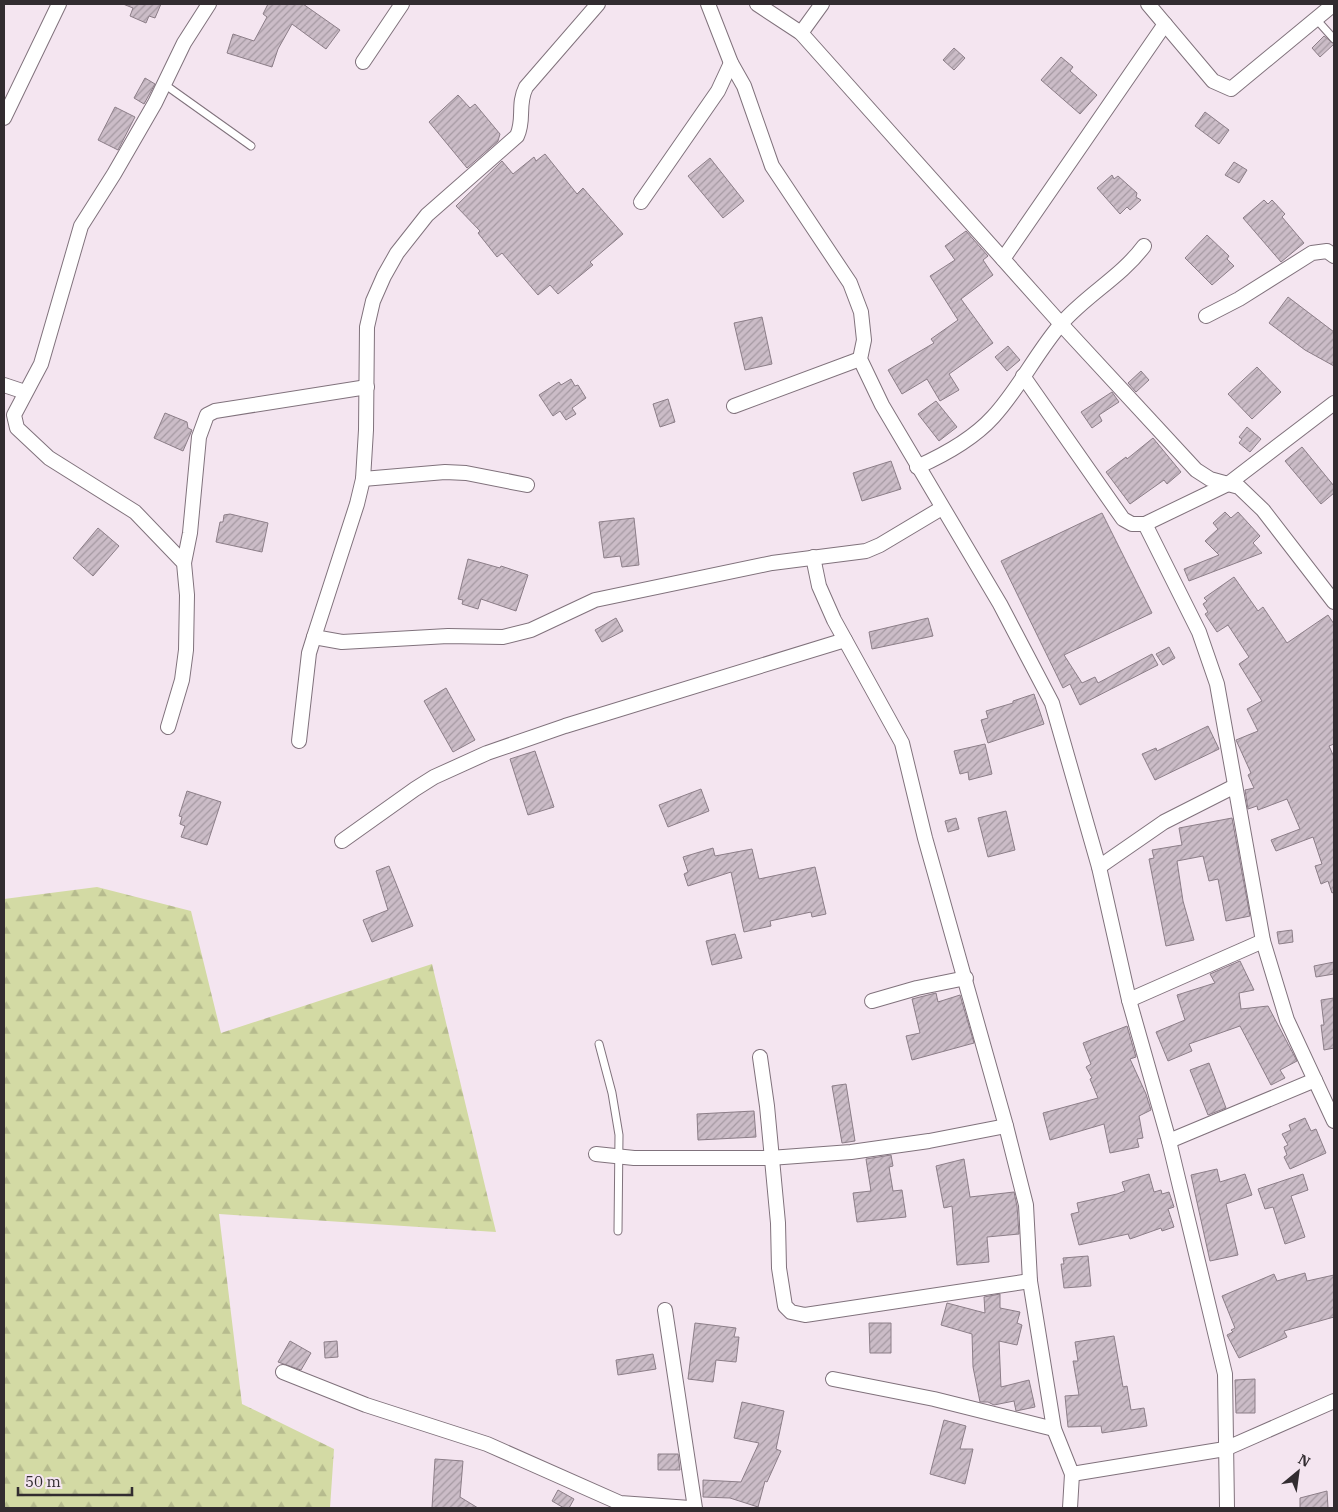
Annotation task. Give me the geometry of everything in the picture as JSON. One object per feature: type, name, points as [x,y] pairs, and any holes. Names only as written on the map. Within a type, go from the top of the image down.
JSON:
[{"type":"street","points":[[4,118],[59,4]]},
{"type":"street","points":[[184,563],[135,512],[49,458],[18,428],[14,415],[41,364],[81,226],[114,174],[164,84],[184,43],[209,4]]},
{"type":"street","points":[[363,62],[402,4]]},
{"type":"street","points":[[299,740],[309,653],[358,504],[363,479],[367,387],[367,327],[373,301],[397,253],[427,215],[517,136],[522,126],[520,98],[526,87],[598,4]]},
{"type":"street","points":[[708,4],[731,63],[744,86],[772,166],[850,283],[857,298],[861,312],[864,340],[860,359],[882,405],[917,468],[1000,604],[1052,703],[1099,866],[1129,1000],[1169,1141],[1225,1374],[1227,1508]]},
{"type":"street","points":[[758,4],[801,33],[1061,324],[1196,470],[1210,479],[1239,487],[1262,510],[1334,602]]},
{"type":"street","points":[[801,33],[822,4]]},
{"type":"street","points":[[1148,4],[1213,81],[1231,89],[1334,4]]},
{"type":"street","points":[[1003,259],[1165,24]]},
{"type":"street","points":[[641,202],[718,91],[731,63]]},
{"type":"street","points":[[917,468],[964,442],[993,417],[1061,324],[1086,300],[1128,266],[1144,246]]},
{"type":"street","points":[[1206,316],[1239,299],[1312,252],[1327,252],[1334,256]]},
{"type":"street","points":[[734,406],[860,359]]},
{"type":"street","points":[[1023,376],[1123,519],[1132,524],[1145,524],[1228,484],[1334,403]]},
{"type":"street","points":[[4,385],[25,392]]},
{"type":"street","points":[[168,727],[184,666],[187,595],[184,563],[191,524],[199,437],[207,415],[215,411],[367,387]]},
{"type":"street","points":[[363,479],[445,472],[466,473],[527,486]]},
{"type":"street","points":[[314,637],[342,642],[448,636],[503,637],[531,630],[595,600],[772,563],[866,551],[880,545],[942,508]]},
{"type":"street","points":[[1145,524],[1199,632],[1217,684],[1263,941],[1286,1020],[1334,1121]]},
{"type":"street","points":[[813,557],[819,586],[845,640],[902,743],[924,838],[966,978],[1006,1126],[1026,1205],[1030,1281],[1054,1429],[1072,1474],[1070,1508]]},
{"type":"street","points":[[342,840],[434,777],[487,753],[565,726],[845,640]]},
{"type":"street","points":[[1099,866],[1164,822],[1235,786]]},
{"type":"street","points":[[1129,1000],[1263,941]]},
{"type":"street","points":[[872,1001],[917,988],[966,978]]},
{"type":"street","points":[[760,1057],[767,1106],[770,1158],[778,1223],[779,1268],[785,1306],[791,1312],[805,1315],[1030,1281]]},
{"type":"street","points":[[1169,1141],[1315,1080]]},
{"type":"street","points":[[596,1154],[619,1157],[770,1158],[851,1152],[928,1141],[1006,1126]]},
{"type":"street","points":[[665,1310],[696,1508]]},
{"type":"street","points":[[283,1372],[366,1405],[487,1444],[620,1503],[690,1508]]},
{"type":"street","points":[[833,1378],[934,1399],[1054,1429]]},
{"type":"street","points":[[1072,1474],[1225,1449],[1334,1401]]},
{"type":"lane","points":[[1316,19],[1334,39]]},
{"type":"lane","points":[[164,84],[251,146]]},
{"type":"lane","points":[[599,1044],[619,1135],[618,1231]]},
{"type":"green space","points":[[97,887],[191,911],[221,1033],[432,964],[496,1232],[219,1214],[242,1404],[334,1449],[330,1508],[4,1508],[4,899]]},
{"type":"building","points":[[123,4],[161,4],[155,18],[149,16],[146,23],[130,16],[133,8]]},
{"type":"building","points":[[268,4],[303,4],[340,30],[326,49],[292,24],[278,49],[272,67],[227,53],[233,34],[254,41],[267,17],[263,14]]},
{"type":"building","points":[[1324,36],[1334,44],[1320,57],[1312,48]]},
{"type":"building","points":[[954,48],[965,58],[954,70],[943,60]]},
{"type":"building","points":[[1061,57],[1073,67],[1070,71],[1097,95],[1080,114],[1041,80]]},
{"type":"building","points":[[145,78],[155,84],[144,104],[134,98]]},
{"type":"building","points":[[458,95],[470,108],[475,104],[500,134],[498,141],[467,168],[429,122]]},
{"type":"building","points":[[115,107],[135,117],[118,150],[98,140]]},
{"type":"building","points":[[1205,112],[1229,130],[1219,144],[1195,126]]},
{"type":"building","points":[[545,154],[577,194],[583,188],[623,234],[590,262],[593,265],[558,294],[550,285],[538,295],[502,253],[497,257],[478,233],[480,231],[456,206],[502,161],[513,174],[534,157],[536,161]]},
{"type":"building","points":[[710,158],[744,201],[723,218],[688,176]]},
{"type":"building","points":[[1234,162],[1247,170],[1239,183],[1225,175]]},
{"type":"building","points":[[1112,175],[1114,179],[1118,176],[1137,193],[1136,197],[1141,200],[1130,210],[1127,207],[1120,214],[1097,188]]},
{"type":"building","points":[[1264,200],[1268,204],[1272,200],[1285,214],[1282,217],[1304,243],[1281,262],[1243,218]]},
{"type":"building","points":[[966,231],[988,256],[983,260],[993,275],[961,299],[993,343],[949,374],[959,390],[940,401],[927,379],[902,394],[888,370],[934,343],[931,339],[958,320],[930,276],[955,260],[945,246]]},
{"type":"building","points":[[1207,235],[1229,256],[1227,259],[1234,266],[1212,285],[1185,258]]},
{"type":"building","points":[[1288,297],[1334,332],[1334,366],[1305,350],[1269,323]]},
{"type":"building","points":[[762,317],[772,364],[745,370],[734,323]]},
{"type":"building","points":[[1008,346],[1020,360],[1007,371],[995,357]]},
{"type":"building","points":[[1257,367],[1281,392],[1252,419],[1228,394]]},
{"type":"building","points":[[1141,371],[1149,380],[1136,392],[1128,383]]},
{"type":"building","points":[[571,379],[575,386],[578,385],[586,398],[572,408],[576,414],[566,420],[560,411],[553,416],[539,395],[559,382],[561,385]]},
{"type":"building","points":[[1112,392],[1119,402],[1099,415],[1102,421],[1092,428],[1081,412]]},
{"type":"building","points":[[668,399],[675,422],[660,427],[653,404]]},
{"type":"building","points":[[936,401],[957,427],[939,441],[918,414]]},
{"type":"building","points":[[165,413],[187,422],[188,428],[192,430],[183,451],[154,438]]},
{"type":"building","points":[[1247,427],[1261,439],[1250,452],[1239,443],[1242,439],[1239,437]]},
{"type":"building","points":[[1153,438],[1181,472],[1167,484],[1164,480],[1130,504],[1106,472],[1126,457],[1127,459]]},
{"type":"building","points":[[1302,447],[1334,486],[1334,493],[1321,504],[1285,461]]},
{"type":"building","points":[[891,461],[901,489],[862,501],[853,473]]},
{"type":"building","points":[[1225,512],[1231,518],[1238,512],[1260,536],[1253,543],[1262,553],[1189,581],[1184,569],[1219,555],[1205,541],[1218,529],[1213,523]]},
{"type":"building","points":[[1102,513],[1152,613],[1064,655],[1082,683],[1095,677],[1098,683],[1152,654],[1158,665],[1080,705],[1070,684],[1063,688],[1001,561]]},
{"type":"building","points":[[230,514],[268,523],[262,552],[216,542],[220,522],[223,522],[224,515]]},
{"type":"building","points":[[634,518],[639,565],[622,567],[620,556],[604,558],[599,522]]},
{"type":"building","points":[[98,528],[119,546],[93,576],[73,558]]},
{"type":"building","points":[[468,559],[500,568],[501,566],[528,575],[516,611],[481,599],[478,609],[462,604],[463,600],[458,599]]},
{"type":"building","points":[[1234,577],[1258,611],[1263,607],[1287,643],[1328,615],[1334,624],[1334,744],[1329,746],[1334,757],[1334,892],[1332,893],[1328,881],[1321,884],[1315,866],[1322,864],[1313,837],[1276,851],[1271,840],[1300,829],[1287,799],[1258,810],[1257,806],[1248,809],[1245,790],[1254,788],[1248,775],[1251,773],[1236,740],[1258,731],[1247,709],[1262,701],[1239,664],[1249,657],[1228,625],[1217,632],[1205,614],[1208,612],[1203,604],[1207,601],[1204,598]]},
{"type":"building","points":[[616,618],[623,631],[602,642],[595,630]]},
{"type":"building","points":[[928,618],[933,636],[872,649],[869,632]]},
{"type":"building","points":[[1169,647],[1175,658],[1163,665],[1156,654]]},
{"type":"building","points":[[446,688],[475,740],[453,752],[424,701]]},
{"type":"building","points":[[1034,694],[1044,724],[988,743],[981,720],[988,718],[986,711]]},
{"type":"building","points":[[1208,726],[1219,749],[1155,780],[1142,754],[1156,748],[1157,751]]},
{"type":"building","points":[[985,744],[992,774],[969,780],[968,772],[960,774],[954,751]]},
{"type":"building","points":[[535,751],[554,807],[528,815],[510,759]]},
{"type":"building","points":[[701,789],[709,811],[668,827],[659,805]]},
{"type":"building","points":[[187,791],[221,802],[207,845],[181,837],[185,826],[180,824],[182,817],[179,816]]},
{"type":"building","points":[[1006,811],[1015,850],[988,857],[978,818]]},
{"type":"building","points":[[956,818],[959,829],[948,832],[945,821]]},
{"type":"building","points":[[1232,818],[1250,916],[1226,921],[1218,879],[1209,881],[1203,856],[1177,861],[1183,901],[1194,940],[1166,946],[1149,859],[1154,858],[1152,850],[1182,845],[1179,828]]},
{"type":"building","points":[[713,848],[715,856],[752,849],[759,879],[815,867],[826,914],[812,917],[811,912],[770,921],[771,926],[744,932],[731,872],[688,886],[684,874],[688,872],[683,857]]},
{"type":"building","points":[[389,866],[413,926],[372,942],[363,920],[388,910],[376,871]]},
{"type":"building","points":[[1292,930],[1293,942],[1279,944],[1277,932]]},
{"type":"building","points":[[735,934],[742,958],[712,965],[706,941]]},
{"type":"building","points":[[1240,961],[1254,990],[1239,993],[1241,1009],[1268,1006],[1297,1061],[1280,1070],[1285,1078],[1271,1085],[1240,1026],[1189,1044],[1192,1051],[1168,1061],[1156,1032],[1185,1020],[1177,995],[1215,983],[1210,974]]},
{"type":"building","points":[[1334,962],[1334,974],[1316,977],[1314,966]]},
{"type":"building","points":[[936,993],[938,1002],[960,995],[974,1043],[912,1060],[906,1036],[920,1033],[912,999]]},
{"type":"building","points":[[1334,998],[1334,1048],[1324,1050],[1321,1000]]},
{"type":"building","points":[[1127,1026],[1136,1057],[1130,1059],[1151,1110],[1139,1116],[1143,1138],[1137,1139],[1139,1147],[1110,1153],[1104,1124],[1050,1140],[1043,1113],[1098,1098],[1090,1079],[1092,1078],[1086,1067],[1091,1064],[1083,1043]]},
{"type":"building","points":[[1209,1063],[1226,1108],[1208,1115],[1190,1070]]},
{"type":"building","points":[[846,1084],[855,1141],[842,1143],[832,1086]]},
{"type":"building","points":[[754,1111],[756,1137],[698,1140],[697,1114]]},
{"type":"building","points":[[1305,1118],[1311,1131],[1316,1129],[1326,1153],[1290,1169],[1284,1157],[1287,1155],[1284,1147],[1288,1145],[1282,1134],[1291,1130],[1289,1125]]},
{"type":"building","points":[[891,1155],[893,1166],[889,1167],[893,1191],[902,1190],[906,1217],[857,1222],[853,1193],[871,1191],[866,1159]]},
{"type":"building","points":[[964,1159],[970,1197],[1014,1192],[1019,1234],[987,1237],[989,1262],[957,1265],[952,1206],[944,1208],[936,1166]]},
{"type":"building","points":[[1217,1169],[1220,1182],[1245,1174],[1252,1195],[1226,1204],[1238,1255],[1210,1261],[1191,1175]]},
{"type":"building","points":[[1149,1174],[1154,1192],[1161,1190],[1162,1194],[1169,1192],[1174,1207],[1168,1209],[1174,1227],[1162,1231],[1161,1228],[1130,1239],[1128,1234],[1079,1245],[1071,1214],[1079,1212],[1077,1203],[1125,1191],[1122,1182]]},
{"type":"building","points":[[1303,1174],[1308,1190],[1291,1196],[1305,1237],[1285,1244],[1273,1207],[1265,1209],[1258,1189]]},
{"type":"building","points":[[1088,1256],[1091,1286],[1064,1288],[1061,1264],[1064,1264],[1063,1258]]},
{"type":"building","points":[[1305,1273],[1307,1281],[1334,1275],[1334,1317],[1284,1331],[1287,1337],[1239,1358],[1227,1335],[1233,1332],[1231,1330],[1235,1328],[1222,1296],[1274,1274],[1277,1281]]},
{"type":"building","points":[[1000,1294],[1000,1308],[1020,1312],[1017,1323],[1022,1325],[1017,1345],[999,1341],[1001,1387],[1029,1380],[1035,1407],[1016,1411],[1014,1401],[994,1405],[988,1402],[980,1402],[973,1367],[972,1334],[941,1325],[947,1303],[985,1313],[984,1297]]},
{"type":"building","points":[[695,1323],[736,1328],[734,1337],[739,1337],[736,1362],[716,1360],[713,1382],[688,1379]]},
{"type":"building","points":[[869,1323],[891,1323],[891,1353],[870,1353]]},
{"type":"building","points":[[1114,1336],[1123,1387],[1127,1386],[1131,1410],[1144,1408],[1147,1426],[1102,1433],[1101,1426],[1068,1427],[1065,1396],[1079,1395],[1073,1361],[1078,1361],[1075,1342]]},
{"type":"building","points":[[290,1341],[311,1353],[301,1370],[278,1362]]},
{"type":"building","points":[[337,1341],[338,1357],[325,1358],[324,1342]]},
{"type":"building","points":[[653,1354],[656,1369],[618,1375],[616,1360]]},
{"type":"building","points":[[1255,1379],[1255,1413],[1236,1413],[1235,1380]]},
{"type":"building","points":[[742,1402],[784,1411],[776,1449],[781,1451],[767,1482],[765,1481],[758,1507],[730,1498],[703,1497],[703,1480],[741,1482],[759,1443],[734,1438]]},
{"type":"building","points":[[944,1420],[966,1426],[960,1449],[973,1449],[965,1484],[930,1474]]},
{"type":"building","points":[[658,1454],[678,1454],[680,1470],[658,1470]]},
{"type":"building","points":[[435,1459],[463,1461],[460,1497],[478,1508],[432,1508]]},
{"type":"building","points":[[558,1490],[574,1499],[569,1508],[564,1508],[552,1501]]},
{"type":"building","points":[[1327,1491],[1328,1508],[1300,1508],[1300,1498]]}]
